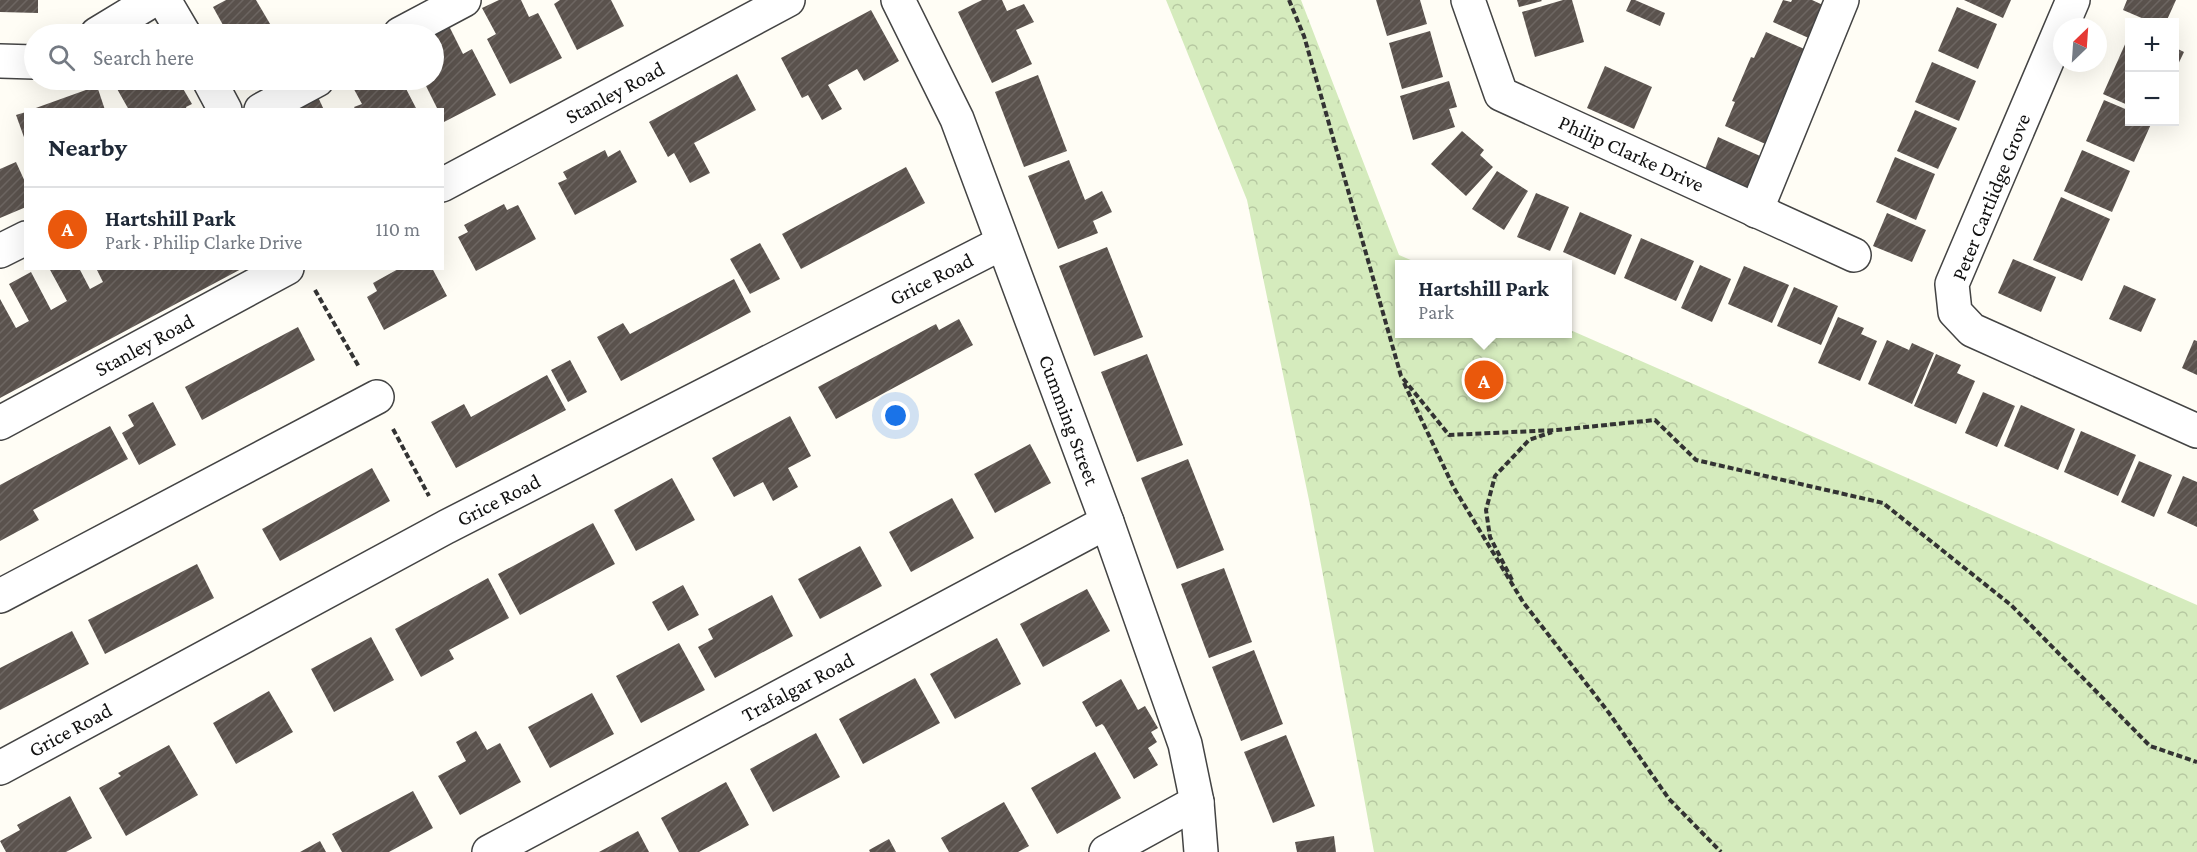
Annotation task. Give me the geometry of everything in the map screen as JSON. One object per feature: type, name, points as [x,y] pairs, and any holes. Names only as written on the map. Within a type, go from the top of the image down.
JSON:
[{"type":"street","points":[[113,24],[153,0]]},
{"type":"street","points":[[164,0],[178,24]]},
{"type":"street","points":[[419,24],[464,0]]},
{"type":"street","name":"Stanley Road","points":[[444,184],[789,0]]},
{"type":"street","name":"Cumming Street","points":[[898,0],[957,119],[1107,522],[1185,744],[1197,802],[1201,852]]},
{"type":"street","name":"Philip Clarke Drive","points":[[1468,0],[1501,94],[1854,255]]},
{"type":"street","points":[[1756,211],[1842,0]]},
{"type":"street","name":"Peter Cartlidge Grove","points":[[2073,0],[1953,284],[1955,312],[1972,330],[2197,431]]},
{"type":"street","points":[[0,61],[24,62]]},
{"type":"street","points":[[214,90],[224,108]]},
{"type":"street","points":[[265,108],[298,90]]},
{"type":"street","points":[[0,251],[24,239]]},
{"type":"street","name":"Grice Road","points":[[0,768],[446,527],[1002,243]]},
{"type":"street","name":"Stanley Road","points":[[0,423],[283,270]]},
{"type":"street","points":[[0,596],[377,397]]},
{"type":"street","name":"Trafalgar Road","points":[[489,852],[1107,522]]},
{"type":"street","points":[[1106,852],[1197,802]]},
{"type":"path","points":[[1289,0],[1304,36],[1401,376],[1454,488],[1523,602],[1609,713],[1669,799],[1721,852]]},
{"type":"path","points":[[1401,376],[1449,435],[1557,430],[1655,420],[1696,460],[1883,503],[2011,605],[2150,746],[2197,762]]},
{"type":"path","points":[[1523,602],[1491,537],[1486,510],[1495,476],[1529,440],[1557,430]]},
{"type":"green space","points":[[1166,0],[1301,0],[1399,255],[1411,260],[1395,260],[1395,338],[1572,338],[1572,331],[2197,605],[2197,852],[1374,852],[1310,505],[1247,200]]},
{"type":"building","points":[[0,0],[38,0],[38,13],[0,12]]},
{"type":"building","points":[[226,0],[256,0],[270,24],[222,24],[213,7]]},
{"type":"building","points":[[499,0],[521,0],[529,17],[538,13],[562,58],[510,84],[487,39],[496,34],[482,8]]},
{"type":"building","points":[[560,0],[611,0],[624,26],[577,50],[554,4]]},
{"type":"building","points":[[982,0],[1002,0],[1007,11],[1024,4],[1034,22],[1016,30],[1032,64],[992,83],[958,12]]},
{"type":"building","points":[[1376,0],[1420,0],[1427,24],[1387,36]]},
{"type":"building","points":[[1517,0],[1541,0],[1542,1],[1519,7]]},
{"type":"building","points":[[1563,0],[1572,0],[1584,42],[1535,57],[1522,12]]},
{"type":"building","points":[[1631,0],[1665,13],[1660,26],[1626,11]]},
{"type":"building","points":[[1783,0],[1791,2],[1792,0],[1812,0],[1836,11],[1822,44],[1773,22]]},
{"type":"building","points":[[1964,0],[2011,0],[2003,18]]},
{"type":"building","points":[[2127,0],[2176,0],[2168,18],[2142,18],[2123,10]]},
{"type":"building","points":[[1957,7],[1997,24],[1978,69],[1938,51]]},
{"type":"building","points":[[871,10],[899,61],[864,81],[857,69],[828,85],[842,109],[822,120],[808,95],[802,98],[781,58]]},
{"type":"building","points":[[449,26],[463,54],[472,49],[496,95],[444,122],[444,108],[437,108],[428,90],[444,90],[444,29]]},
{"type":"building","points":[[1430,31],[1443,77],[1402,89],[1389,43]]},
{"type":"building","points":[[1766,32],[1811,52],[1770,146],[1725,126],[1735,102],[1732,101],[1751,57],[1754,58]]},
{"type":"building","points":[[2125,44],[2125,104],[2103,94]]},
{"type":"building","points":[[2179,50],[2184,52],[2179,62]]},
{"type":"building","points":[[1932,62],[1976,81],[1959,121],[1915,102]]},
{"type":"building","points":[[1605,66],[1652,87],[1634,129],[1587,108]]},
{"type":"building","points":[[737,74],[756,110],[694,143],[710,173],[690,183],[674,153],[668,157],[649,122]]},
{"type":"building","points":[[1038,75],[1067,151],[1024,167],[995,92]]},
{"type":"building","points":[[1449,81],[1457,107],[1449,109],[1455,127],[1413,140],[1400,96]]},
{"type":"building","points":[[86,90],[98,90],[104,108],[36,108]]},
{"type":"building","points":[[118,90],[184,90],[192,104],[186,108],[128,108]]},
{"type":"building","points":[[354,90],[407,90],[416,108],[354,107],[362,104]]},
{"type":"building","points":[[318,97],[323,108],[297,108]]},
{"type":"building","points":[[2104,100],[2125,109],[2125,126],[2150,126],[2134,162],[2086,141]]},
{"type":"building","points":[[1915,110],[1957,128],[1938,169],[1897,151]]},
{"type":"building","points":[[24,113],[24,137],[16,115]]},
{"type":"building","points":[[1462,131],[1484,150],[1480,155],[1493,167],[1466,196],[1431,164]]},
{"type":"building","points":[[1718,137],[1769,160],[1755,191],[1705,169]]},
{"type":"building","points":[[605,150],[608,157],[620,150],[637,182],[575,215],[558,183],[567,179],[563,172]]},
{"type":"building","points":[[2082,150],[2130,171],[2112,212],[2064,191]]},
{"type":"building","points":[[1895,157],[1935,174],[1916,220],[1876,202]]},
{"type":"building","points":[[1069,160],[1085,200],[1102,191],[1112,212],[1093,221],[1098,233],[1058,249],[1028,176]]},
{"type":"building","points":[[16,162],[24,180],[24,208],[0,218],[0,169]]},
{"type":"building","points":[[906,167],[925,203],[801,269],[782,234]]},
{"type":"building","points":[[1497,171],[1528,191],[1504,230],[1472,209]]},
{"type":"building","points":[[1536,193],[1569,207],[1550,251],[1517,237]]},
{"type":"building","points":[[2061,197],[2110,219],[2082,281],[2033,260]]},
{"type":"building","points":[[504,204],[507,210],[518,205],[536,239],[476,271],[458,237],[468,232],[464,225]]},
{"type":"building","points":[[1580,212],[1632,235],[1615,275],[1563,252]]},
{"type":"building","points":[[1887,213],[1926,230],[1912,262],[1873,246]]},
{"type":"building","points":[[1641,238],[1694,261],[1676,301],[1624,278]]},
{"type":"building","points":[[760,243],[780,279],[750,294],[730,259]]},
{"type":"building","points":[[1107,247],[1143,337],[1094,356],[1059,266]]},
{"type":"building","points":[[2013,259],[2056,277],[2041,312],[1998,293]]},
{"type":"building","points":[[1700,265],[1731,279],[1712,322],[1681,308]]},
{"type":"building","points":[[1744,266],[1789,285],[1772,323],[1728,304]]},
{"type":"building","points":[[50,270],[80,270],[90,289],[103,282],[97,270],[239,270],[0,398],[0,299],[16,328],[29,321],[9,284],[31,272],[51,310],[67,301]]},
{"type":"building","points":[[396,270],[433,270],[447,296],[384,330],[367,297],[377,291],[373,283]]},
{"type":"building","points":[[734,279],[751,312],[621,381],[597,337],[623,323],[630,334]]},
{"type":"building","points":[[2124,285],[2156,299],[2141,332],[2109,319]]},
{"type":"building","points":[[1794,287],[1838,306],[1821,345],[1777,326]]},
{"type":"building","points":[[1838,317],[1864,328],[1861,334],[1877,341],[1860,381],[1818,363]]},
{"type":"building","points":[[959,319],[973,345],[836,419],[818,387],[936,324],[939,330]]},
{"type":"building","points":[[298,327],[315,360],[202,420],[185,387]]},
{"type":"building","points":[[1887,340],[1909,350],[1912,343],[1934,353],[1912,404],[1868,384]]},
{"type":"building","points":[[2194,340],[2197,341],[2197,375],[2182,368]]},
{"type":"building","points":[[1147,354],[1183,445],[1137,462],[1101,372]]},
{"type":"building","points":[[1936,354],[1961,365],[1957,373],[1975,381],[1956,424],[1914,406]]},
{"type":"building","points":[[570,360],[587,392],[568,402],[551,370]]},
{"type":"building","points":[[547,375],[566,410],[456,468],[431,422],[464,404],[471,417]]},
{"type":"building","points":[[1983,392],[2015,406],[1997,447],[1965,433]]},
{"type":"building","points":[[153,402],[176,445],[139,465],[122,433],[134,426],[128,415]]},
{"type":"building","points":[[2021,405],[2075,429],[2058,470],[2004,446]]},
{"type":"building","points":[[790,416],[811,456],[788,468],[798,487],[773,501],[763,482],[734,497],[712,458]]},
{"type":"building","points":[[110,426],[128,459],[33,510],[39,520],[0,541],[0,485]]},
{"type":"building","points":[[2081,431],[2136,455],[2118,496],[2064,472]]},
{"type":"building","points":[[1030,444],[1051,483],[995,513],[974,474]]},
{"type":"building","points":[[1188,459],[1224,550],[1177,569],[1141,478]]},
{"type":"building","points":[[2139,461],[2172,475],[2154,517],[2121,502]]},
{"type":"building","points":[[372,468],[390,501],[280,561],[262,529]]},
{"type":"building","points":[[2183,476],[2197,482],[2197,527],[2167,513]]},
{"type":"building","points":[[672,478],[695,520],[636,551],[614,510]]},
{"type":"building","points":[[952,498],[974,538],[911,572],[889,532]]},
{"type":"building","points":[[593,523],[615,564],[520,615],[498,574]]},
{"type":"building","points":[[860,546],[882,586],[820,619],[798,579]]},
{"type":"building","points":[[197,564],[214,598],[105,654],[88,620]]},
{"type":"building","points":[[1224,568],[1252,642],[1209,658],[1181,584]]},
{"type":"building","points":[[488,578],[509,618],[449,650],[454,659],[421,677],[395,629]]},
{"type":"building","points":[[683,585],[699,615],[668,631],[652,602]]},
{"type":"building","points":[[1087,589],[1110,631],[1043,667],[1020,624]]},
{"type":"building","points":[[772,595],[793,636],[715,678],[698,647],[713,639],[708,629]]},
{"type":"building","points":[[72,631],[89,664],[0,710],[0,668]]},
{"type":"building","points":[[371,637],[394,680],[334,712],[311,669]]},
{"type":"building","points":[[997,638],[1021,684],[955,719],[930,674]]},
{"type":"building","points":[[679,643],[705,690],[641,723],[616,676]]},
{"type":"building","points":[[1254,650],[1283,724],[1241,741],[1212,667]]},
{"type":"building","points":[[915,678],[940,723],[863,764],[839,719]]},
{"type":"building","points":[[1121,679],[1138,710],[1145,706],[1158,728],[1151,732],[1157,742],[1148,748],[1158,765],[1134,779],[1104,726],[1102,724],[1096,727],[1082,702]]},
{"type":"building","points":[[269,691],[293,732],[236,764],[213,723]]},
{"type":"building","points":[[592,693],[614,734],[550,768],[528,727]]},
{"type":"building","points":[[476,731],[487,750],[500,743],[521,782],[460,815],[438,776],[466,761],[456,742]]},
{"type":"building","points":[[816,733],[840,777],[773,812],[750,769]]},
{"type":"building","points":[[1286,735],[1315,806],[1273,823],[1244,752]]},
{"type":"building","points":[[169,745],[198,795],[126,836],[99,788],[121,776],[118,773]]},
{"type":"building","points":[[1095,752],[1121,798],[1057,834],[1031,788]]},
{"type":"building","points":[[726,782],[749,825],[699,852],[679,852],[661,818]]},
{"type":"building","points":[[413,791],[433,828],[389,852],[342,852],[332,834]]},
{"type":"building","points":[[70,796],[92,838],[66,852],[6,852],[0,841],[20,830],[17,825]]},
{"type":"building","points":[[1004,802],[1029,846],[1018,852],[949,852],[941,838]]},
{"type":"building","points":[[638,831],[649,852],[599,852]]},
{"type":"building","points":[[1334,836],[1336,852],[1297,852],[1295,842]]},
{"type":"building","points":[[889,839],[896,852],[870,852],[869,850]]},
{"type":"building","points":[[320,841],[326,852],[300,852]]},
{"type":"place","name":"Hartshill Park","points":[[1484,380]]}]
